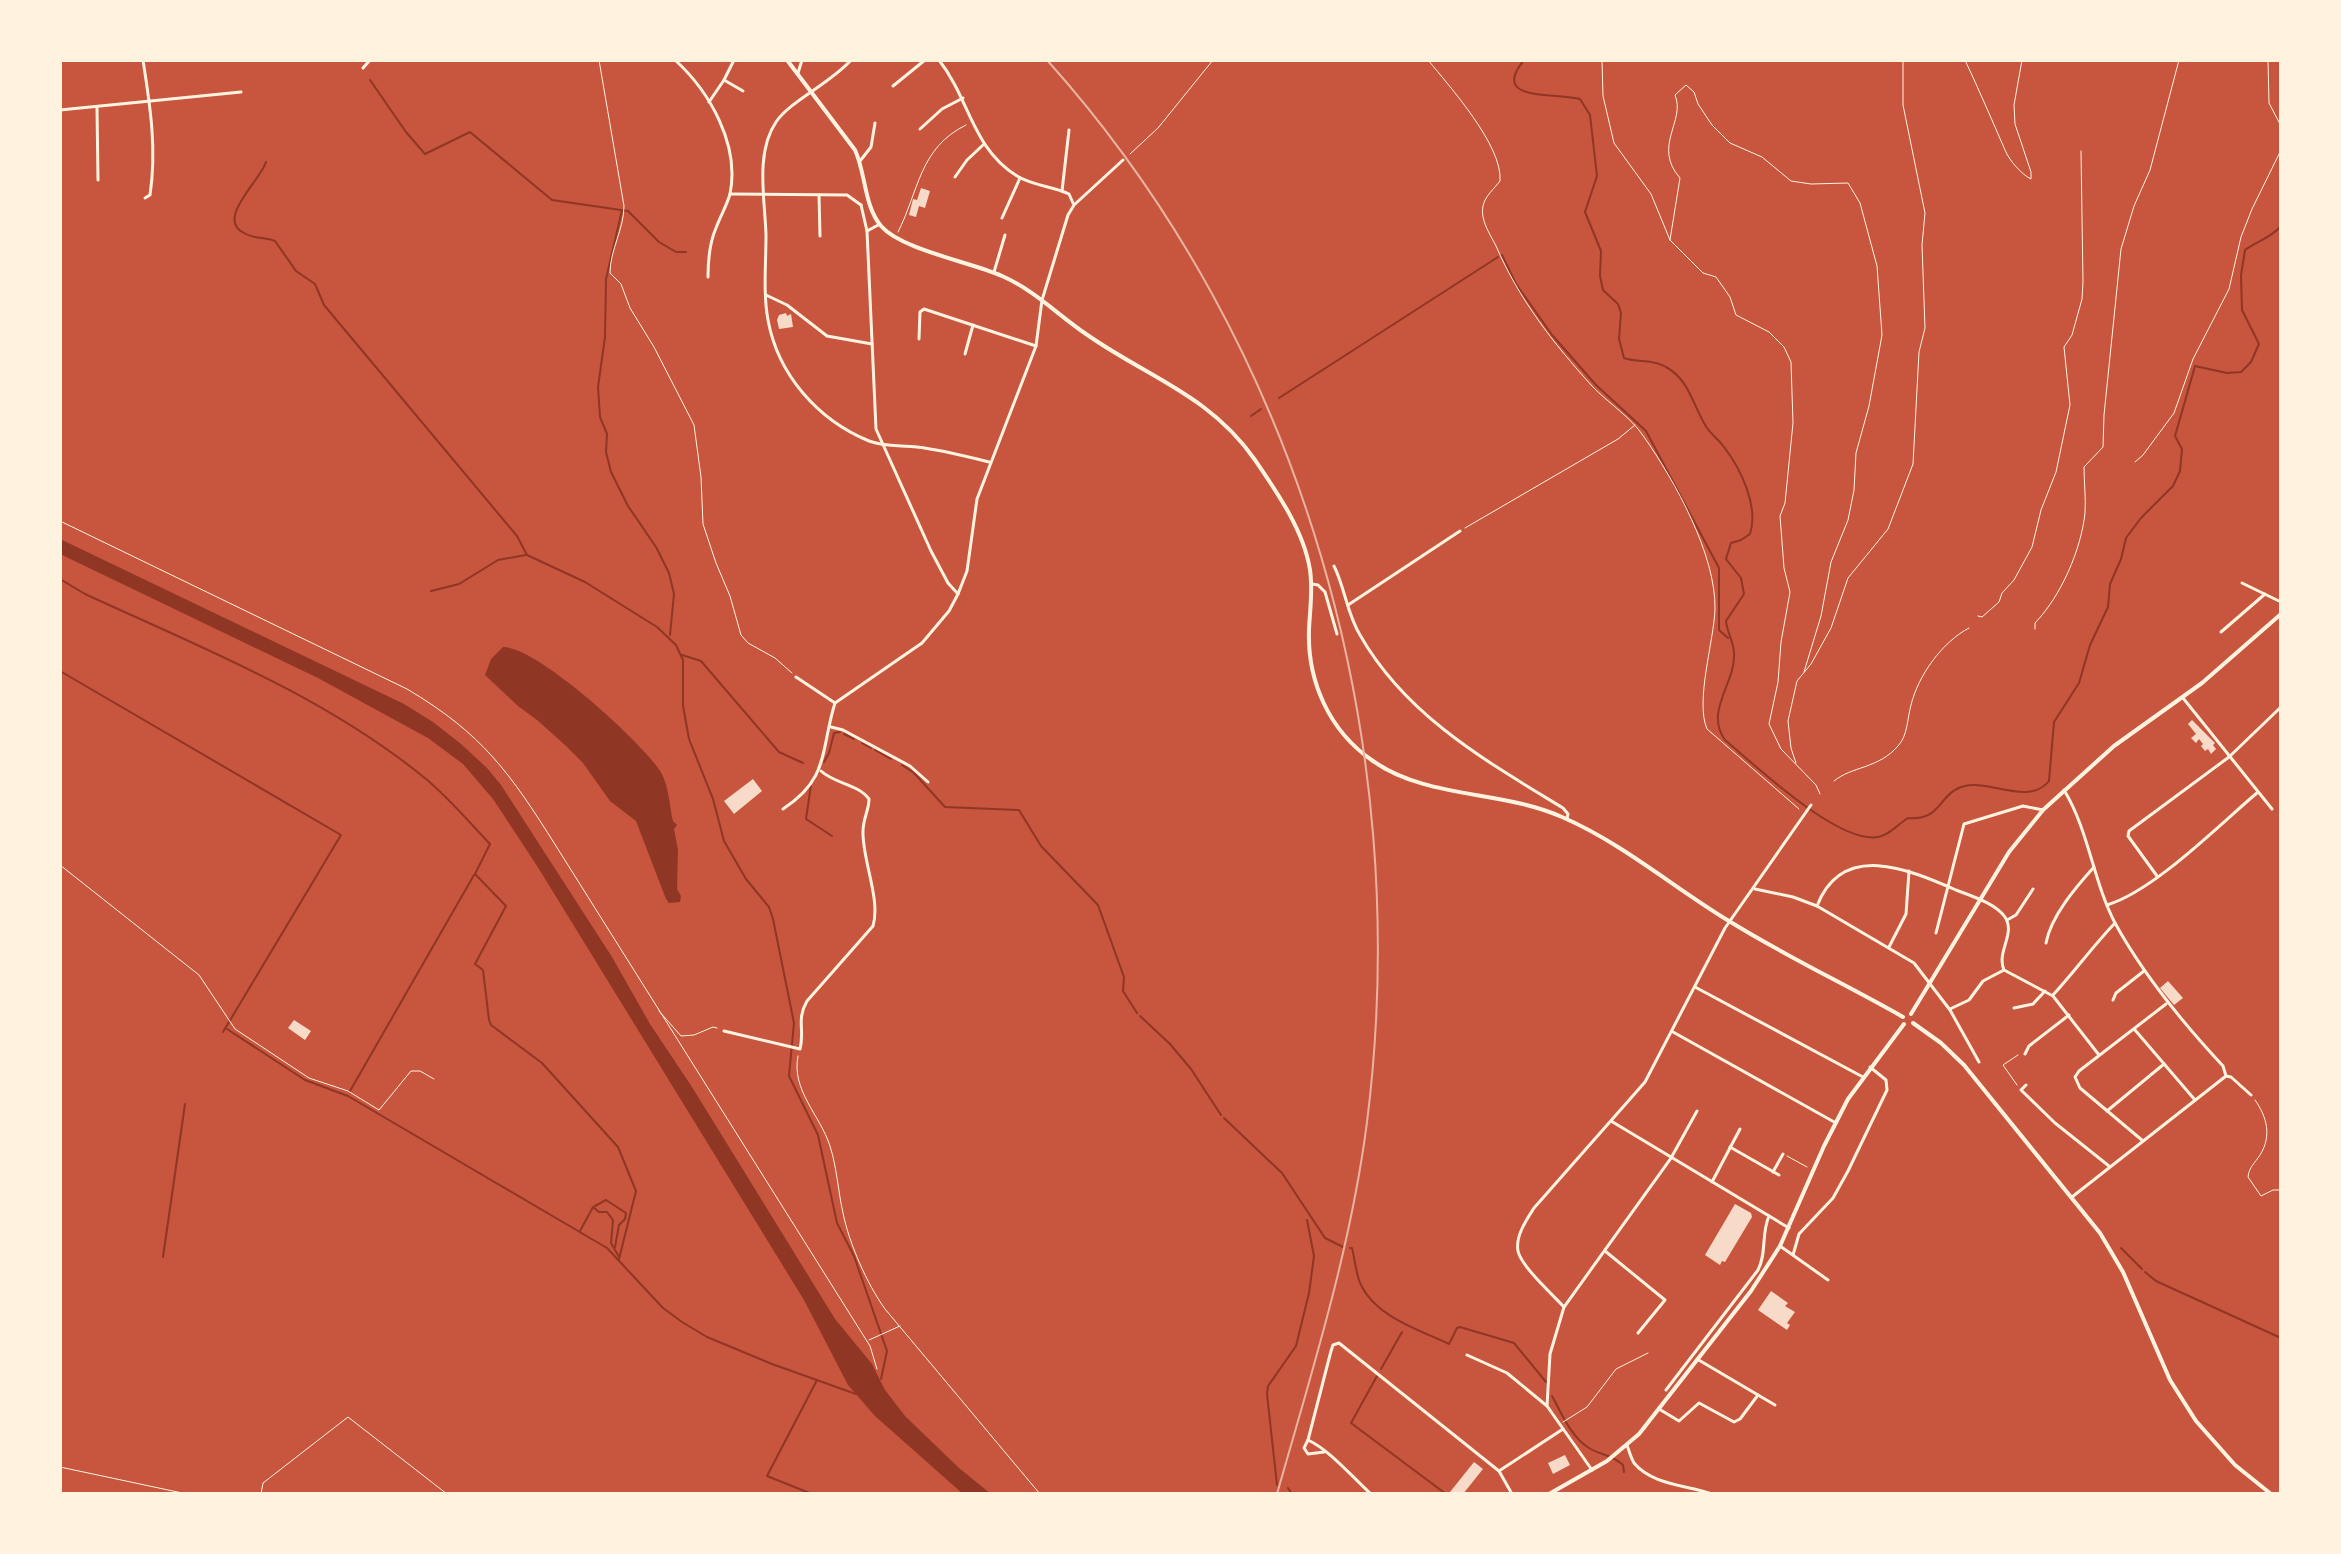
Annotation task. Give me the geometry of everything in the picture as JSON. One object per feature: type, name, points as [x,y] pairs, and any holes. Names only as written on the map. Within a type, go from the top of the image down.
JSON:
[{"type":"main road","points":[[787,60],[855,150],[870,203],[880,224],[895,237],[1019,284],[1087,335],[1192,397],[1235,433],[1265,474],[1307,555],[1311,584],[1309,645],[1316,687],[1331,718],[1363,754],[1386,770],[1437,786],[1524,803],[1567,819],[1602,837],[1730,922],[1903,1017],[1911,1014],[2009,852],[2043,810],[2114,746],[2183,698],[2281,614]]},
{"type":"main road","points":[[1911,1014],[1913,1023],[1964,1065],[2092,1222],[2123,1272],[2161,1360],[2186,1407],[2221,1451],[2271,1494]]},
{"type":"main road","points":[[1549,1494],[1607,1461],[1627,1444],[1659,1409],[1680,1377],[1751,1291],[1780,1246],[1836,1123],[1863,1077],[1904,1024],[1903,1017]]},
{"type":"main road","points":[[1904,1024],[1913,1023]]},
{"type":"street","points":[[143,60],[150,102],[154,173],[150,195],[145,198]]},
{"type":"street","points":[[363,68],[370,60]]},
{"type":"street","points":[[675,60],[696,81],[709,102],[721,124],[728,147],[730,194],[714,233],[708,257],[708,277]]},
{"type":"street","points":[[709,102],[734,60]]},
{"type":"street","points":[[798,73],[802,60]]},
{"type":"street","points":[[851,60],[775,123],[765,158],[766,295],[772,338],[788,373],[812,404],[869,441],[944,451],[990,462]]},
{"type":"street","points":[[893,86],[925,60]]},
{"type":"street","points":[[939,60],[963,98],[983,145],[1020,178],[1069,194],[1074,205]]},
{"type":"street","points":[[724,80],[743,91]]},
{"type":"street","points":[[60,110],[241,92]]},
{"type":"street","points":[[920,129],[942,109],[963,98]]},
{"type":"street","points":[[97,107],[98,180]]},
{"type":"street","points":[[860,161],[871,147],[875,123]]},
{"type":"street","points":[[1062,191],[1064,136],[1069,130]]},
{"type":"street","points":[[955,177],[983,145]]},
{"type":"street","points":[[783,809],[806,792],[811,780],[821,771],[835,703],[922,643],[949,611],[958,594],[967,571],[977,499],[1036,346],[1042,300],[1064,225],[1074,205],[1123,160]]},
{"type":"street","points":[[1002,218],[1020,178]]},
{"type":"street","points":[[730,194],[847,195],[861,205],[867,231],[874,412],[882,445],[931,551],[948,583],[958,594]]},
{"type":"street","points":[[819,195],[820,236]]},
{"type":"street","points":[[861,205],[870,203]]},
{"type":"street","points":[[867,231],[880,224]]},
{"type":"street","points":[[994,272],[1005,235]]},
{"type":"street","points":[[766,295],[787,305],[827,336],[872,344]]},
{"type":"street","points":[[919,339],[921,310],[1036,346]]},
{"type":"street","points":[[965,354],[973,325]]},
{"type":"street","points":[[1348,605],[1460,531]]},
{"type":"street","points":[[1334,566],[1352,621],[1371,653],[1416,708],[1475,754],[1563,808],[1568,814],[1567,819]]},
{"type":"street","points":[[2242,583],[2281,602]]},
{"type":"street","points":[[1311,584],[1318,585],[1325,592],[1337,634]]},
{"type":"street","points":[[2221,632],[2265,594]]},
{"type":"street","points":[[796,677],[835,703]]},
{"type":"street","points":[[2183,698],[2272,809]]},
{"type":"street","points":[[2157,876],[2128,836],[2129,831],[2229,757],[2281,707]]},
{"type":"street","points":[[830,727],[843,730],[910,766],[928,782]]},
{"type":"street","points":[[723,1031],[798,1049],[802,1039],[799,1021],[802,1009],[867,935],[875,920],[863,831],[869,799],[863,792],[829,778],[821,771]]},
{"type":"street","points":[[2064,790],[2107,905],[2144,971],[2167,1003],[2223,1066],[2226,1076],[2251,1095]]},
{"type":"street","points":[[2107,905],[2127,899],[2258,792]]},
{"type":"street","points":[[1936,933],[1964,824],[2023,806],[2043,810]]},
{"type":"street","points":[[1564,1307],[1520,1257],[1517,1250],[1519,1238],[1534,1208],[1645,1082],[1730,922],[1808,809]]},
{"type":"street","points":[[1817,906],[1822,891],[1830,881],[1851,868],[1879,866],[1909,871],[1979,899],[2001,912],[2007,920],[2008,933],[2001,957],[2004,970],[2053,996],[2099,1055]]},
{"type":"street","points":[[2046,943],[2048,933],[2080,882],[2094,867]]},
{"type":"street","points":[[1889,947],[1906,914],[1909,871]]},
{"type":"street","points":[[1755,889],[1817,906],[1914,963],[1950,1010],[1979,1062]]},
{"type":"street","points":[[2007,920],[2016,915],[2033,889]]},
{"type":"street","points":[[2053,996],[2115,923]]},
{"type":"street","points":[[1950,1010],[1969,1000],[1983,981],[2004,970]]},
{"type":"street","points":[[2113,1000],[2116,993],[2144,971]]},
{"type":"street","points":[[1695,987],[1863,1077]]},
{"type":"street","points":[[2014,1008],[2033,1004],[2045,991]]},
{"type":"street","points":[[2143,1141],[2075,1081],[2079,1071],[2167,1003]]},
{"type":"street","points":[[2025,1054],[2029,1046],[2069,1014]]},
{"type":"street","points":[[2135,1030],[2195,1100]]},
{"type":"street","points":[[1673,1032],[1836,1123]]},
{"type":"street","points":[[2107,1111],[2164,1064]]},
{"type":"street","points":[[1793,1255],[1799,1234],[1833,1198],[1887,1090],[1886,1080],[1870,1067]]},
{"type":"street","points":[[2072,1197],[2226,1076]]},
{"type":"street","points":[[2026,1085],[2021,1090],[2055,1123],[2109,1166]]},
{"type":"street","points":[[1547,1406],[1550,1354],[1564,1307],[1671,1158],[1697,1111]]},
{"type":"street","points":[[1611,1121],[1789,1228]]},
{"type":"street","points":[[1712,1182],[1740,1129]]},
{"type":"street","points":[[1730,1147],[1779,1175]]},
{"type":"street","points":[[1773,1172],[1783,1154]]},
{"type":"street","points":[[1666,1390],[1680,1377],[1763,1261],[1763,1233],[1769,1216]]},
{"type":"street","points":[[1780,1246],[1828,1280]]},
{"type":"street","points":[[1605,1251],[1665,1300],[1638,1333]]},
{"type":"street","points":[[1324,1452],[1308,1454],[1304,1448],[1333,1345],[1339,1343],[1499,1471],[1512,1494]]},
{"type":"street","points":[[1467,1355],[1507,1373],[1547,1406],[1592,1470]]},
{"type":"street","points":[[1697,1359],[1775,1405]]},
{"type":"street","points":[[1659,1409],[1679,1421],[1696,1403],[1701,1403],[1734,1422],[1740,1419],[1758,1395]]},
{"type":"street","points":[[1499,1471],[1561,1426]]},
{"type":"street","points":[[1308,1440],[1371,1494]]},
{"type":"street","points":[[1627,1444],[1632,1461],[1653,1476],[1686,1489],[1712,1494]]},
{"type":"lane","points":[[1130,154],[1158,128],[1213,60]]},
{"type":"lane","points":[[1561,1426],[1587,1407],[1616,1369],[1648,1353]]},
{"type":"path","points":[[599,60],[624,206],[624,219],[610,262],[610,273],[621,284],[630,308],[694,425],[703,524],[741,635],[748,643],[782,663],[796,677]]},
{"type":"path","points":[[1428,60],[1475,122],[1496,157],[1500,181],[1484,202],[1483,216],[1513,284],[1551,339],[1595,389],[1635,425],[1670,479],[1706,553],[1712,572],[1714,617],[1702,711],[1707,729],[1808,809]]},
{"type":"path","points":[[1602,60],[1603,96],[1614,143],[1651,194],[1670,240],[1703,273],[1716,277],[1730,297],[1736,315],[1769,332],[1784,347],[1791,362],[1793,423],[1785,503],[1780,516],[1784,568],[1790,592],[1769,724],[1781,749],[1816,785],[1820,794]]},
{"type":"path","points":[[1797,766],[1788,721],[1797,681],[1831,628],[1848,578],[1888,529],[1913,464],[1919,352],[1925,328],[1922,245],[1925,213],[1903,105],[1903,60]]},
{"type":"path","points":[[1965,60],[2001,136],[2005,152],[2031,179],[2015,124],[2014,105],[2022,60]]},
{"type":"path","points":[[2035,629],[2035,623],[2059,589],[2075,553],[2085,513],[2084,467],[2103,447],[2121,249],[2134,206],[2150,170],[2179,60]]},
{"type":"path","points":[[2268,60],[2269,103],[2281,126]]},
{"type":"path","points":[[1670,240],[1680,178],[1670,164],[1670,136],[1677,104],[1675,95],[1686,85],[1694,92],[1712,125],[1730,143],[1762,157],[1791,181],[1848,183],[1856,192],[1865,220],[1877,266],[1882,335],[1869,406],[1856,453],[1850,512],[1831,562],[1821,616],[1804,672]]},
{"type":"path","points":[[895,237],[928,158],[949,135],[972,122]]},
{"type":"path","points":[[2135,462],[2174,413],[2193,359],[2229,289],[2241,237],[2252,209],[2281,150]]},
{"type":"path","points":[[1978,616],[1982,617],[1999,602],[2032,547],[2041,510],[2063,449],[2070,405],[2064,347],[2072,335],[2082,299],[2081,151]]},
{"type":"path","points":[[1460,531],[1618,439],[1635,425]]},
{"type":"path","points":[[60,521],[407,689],[466,730],[511,775],[870,1346],[877,1369]]},
{"type":"path","points":[[1834,781],[1878,762],[1901,742],[1912,699],[1933,660],[1969,628]]},
{"type":"path","points":[[60,865],[199,975],[235,1029],[309,1078],[348,1091],[379,1110],[411,1071],[420,1071],[434,1079]]},
{"type":"path","points":[[657,1010],[681,1036],[694,1035],[713,1027],[723,1031]]},
{"type":"path","points":[[798,1049],[795,1072],[831,1149],[846,1228],[871,1288],[1040,1494]]},
{"type":"path","points":[[2021,1090],[2003,1065],[2025,1054]]},
{"type":"path","points":[[2251,1095],[2266,1120],[2267,1133],[2264,1147],[2249,1170],[2248,1177],[2261,1196],[2281,1190]]},
{"type":"path","points":[[1783,1154],[1813,1170]]},
{"type":"path","points":[[866,1341],[900,1326]]},
{"type":"path","points":[[261,1494],[263,1483],[348,1417],[447,1494]]},
{"type":"path","points":[[60,1467],[187,1494]]},
{"type":"shaded area","points":[[60,539],[404,704],[433,722],[487,768],[612,957],[650,1024],[835,1319],[872,1364],[885,1390],[905,1416],[991,1494],[963,1494],[875,1416],[848,1385],[804,1300],[539,869],[493,799],[463,764],[428,738],[318,678],[60,554]]},
{"type":"shaded area","points":[[503,647],[519,651],[561,677],[630,736],[658,768],[667,786],[673,821],[677,825],[674,829],[680,902],[669,903],[666,899],[636,821],[610,801],[583,763],[565,745],[485,675],[491,659]]},
{"type":"building","points":[[921,188],[930,191],[925,208],[919,206],[916,217],[909,215],[913,199],[917,200]]},
{"type":"building","points":[[786,313],[787,316],[791,314],[793,327],[779,329],[779,315]]},
{"type":"building","points":[[2192,720],[2215,743],[2216,749],[2211,754],[2201,746],[2203,744],[2199,739],[2196,743],[2191,738],[2196,734],[2188,724]]},
{"type":"building","points":[[753,779],[762,791],[734,814],[724,801]]},
{"type":"building","points":[[2168,981],[2183,998],[2174,1005],[2160,988]]},
{"type":"building","points":[[294,1020],[311,1031],[305,1040],[288,1028]]},
{"type":"building","points":[[1735,1204],[1751,1213],[1752,1217],[1725,1262],[1722,1261],[1720,1265],[1705,1255]]},
{"type":"building","points":[[1771,1291],[1795,1312],[1787,1323],[1790,1325],[1787,1330],[1758,1310]]},
{"type":"building","points":[[1565,1455],[1570,1465],[1553,1474],[1548,1463]]},
{"type":"building","points":[[1474,1462],[1483,1469],[1463,1494],[1450,1492]]},
{"type":"waterway","points":[[1524,60],[1515,74],[1515,83],[1520,89],[1580,99],[1590,115],[1597,176],[1585,212],[1601,251],[1603,290],[1618,304],[1621,313],[1619,339],[1624,358],[1661,365],[1681,379],[1702,420],[1722,444],[1747,489],[1752,512],[1750,534],[1731,543],[1726,559],[1741,578],[1744,594],[1726,621],[1734,649],[1733,664],[1719,708],[1719,729],[1725,740],[1798,801],[1820,816],[1861,836],[1882,836],[1908,818],[1928,815],[1956,789],[1965,786],[2020,792],[2041,788],[2049,781],[2054,722],[2079,683],[2090,645],[2108,607],[2110,584],[2126,538],[2173,486],[2180,471],[2182,449],[2175,436],[2195,366],[2227,373],[2241,372],[2251,362],[2259,344],[2242,310],[2241,275],[2245,250],[2281,226]]},
{"type":"waterway","points":[[370,80],[425,154],[470,132],[552,200],[628,211],[659,242],[676,252],[686,252]]},
{"type":"waterway","points":[[266,162],[237,209],[234,219],[236,227],[248,235],[275,241],[296,271],[315,284],[324,305],[517,536],[527,555],[585,582],[657,627],[676,645],[683,660],[683,706],[689,739],[713,799],[724,841],[746,879],[769,907],[773,919],[794,1023],[789,1076],[818,1135],[837,1223],[854,1256],[887,1351],[881,1379]]},
{"type":"waterway","points":[[622,210],[606,279],[605,337],[598,387],[600,417],[607,434],[606,452],[611,472],[669,573],[674,594],[670,635]]},
{"type":"waterway","points":[[1502,255],[1516,284],[1552,335],[1596,385],[1646,431],[1719,568],[1719,630],[1728,638]]},
{"type":"waterway","points":[[1279,398],[1498,257]]},
{"type":"waterway","points":[[1251,416],[1261,409]]},
{"type":"waterway","points":[[431,591],[459,584],[498,560],[526,555]]},
{"type":"waterway","points":[[60,579],[85,594],[262,676],[347,723],[426,779],[490,844],[475,874],[506,906],[475,964],[483,970],[489,1020],[491,1025],[542,1063],[618,1147],[636,1191],[619,1259]]},
{"type":"waterway","points":[[682,655],[701,661],[779,752],[803,763]]},
{"type":"waterway","points":[[60,671],[341,835],[223,1032]]},
{"type":"waterway","points":[[824,762],[834,733],[840,732]]},
{"type":"waterway","points":[[844,734],[854,739]]},
{"type":"waterway","points":[[862,743],[871,748]]},
{"type":"waterway","points":[[875,750],[891,759]]},
{"type":"waterway","points":[[902,765],[914,773],[945,807],[1019,810],[1041,846],[1098,905],[1124,977],[1123,991],[1137,1013]]},
{"type":"waterway","points":[[811,785],[806,819],[832,836]]},
{"type":"waterway","points":[[350,1091],[474,875]]},
{"type":"waterway","points":[[1140,1016],[1191,1069],[1221,1115]]},
{"type":"waterway","points":[[227,1029],[305,1080],[348,1096],[607,1248],[663,1308],[707,1337],[856,1394]]},
{"type":"waterway","points":[[163,1257],[185,1104]]},
{"type":"waterway","points":[[1224,1118],[1282,1173],[1325,1238],[1343,1247]]},
{"type":"waterway","points":[[595,1206],[606,1200],[626,1213],[619,1225],[615,1247]]},
{"type":"waterway","points":[[580,1231],[593,1207],[599,1212],[607,1212],[613,1220],[611,1243],[619,1257]]},
{"type":"waterway","points":[[1277,1485],[1267,1394],[1268,1386],[1296,1346],[1309,1293],[1314,1256],[1307,1220]]},
{"type":"waterway","points":[[1350,1248],[1361,1285],[1377,1306],[1388,1314],[1449,1344],[1460,1327],[1514,1343],[1546,1382]]},
{"type":"waterway","points":[[2121,1248],[2142,1269]]},
{"type":"waterway","points":[[2145,1272],[2156,1281],[2281,1338]]},
{"type":"waterway","points":[[1381,1369],[1402,1332]]},
{"type":"waterway","points":[[1377,1376],[1351,1423],[1446,1494]]},
{"type":"waterway","points":[[812,1494],[767,1476],[817,1380]]},
{"type":"waterway","points":[[1552,1396],[1577,1438],[1589,1448],[1619,1462],[1624,1472]]},
{"type":"waterway","points":[[1288,1488],[1292,1494]]},
{"type":"railway","points":[[1047,60],[1136,172],[1212,293],[1273,422],[1321,556],[1354,695],[1373,836],[1378,979],[1367,1122],[1341,1263],[1277,1494]]}]
